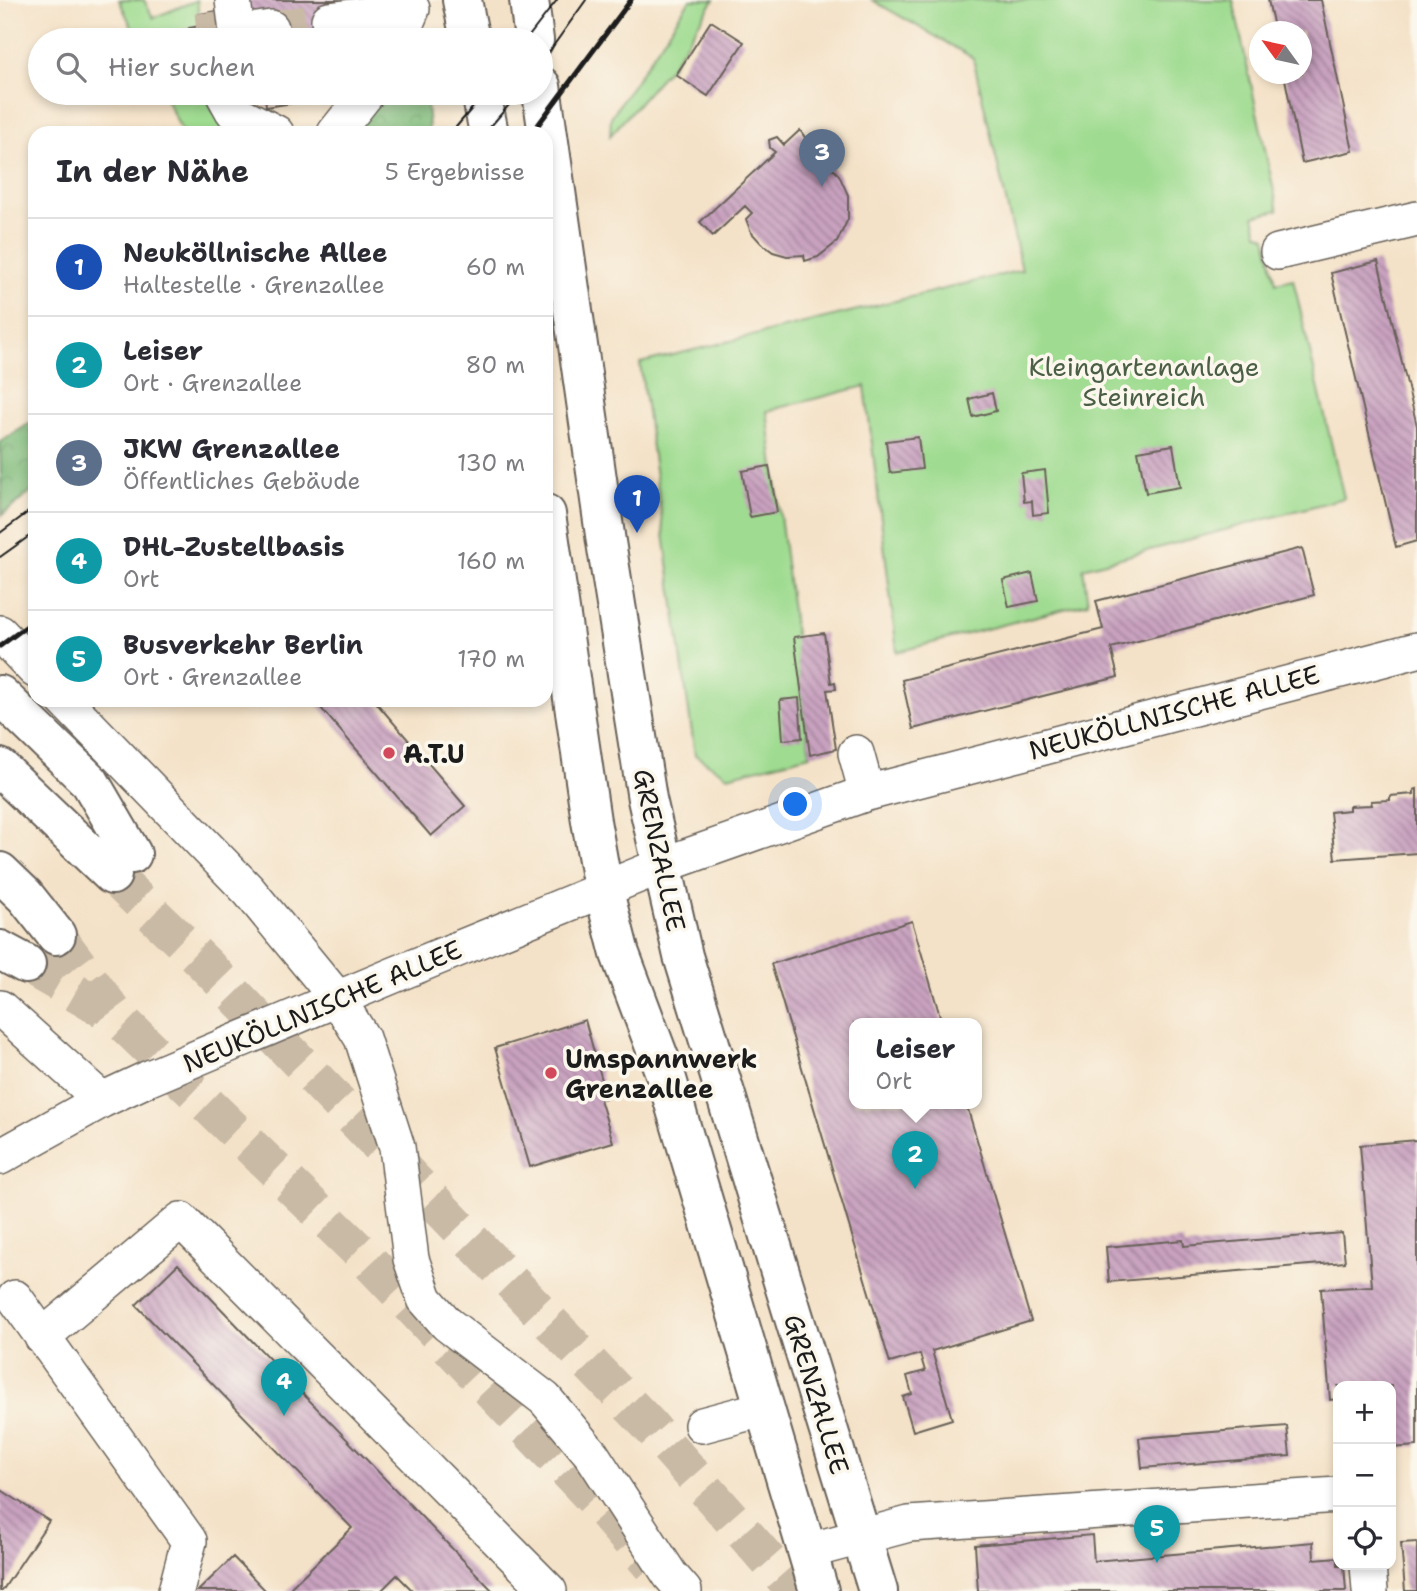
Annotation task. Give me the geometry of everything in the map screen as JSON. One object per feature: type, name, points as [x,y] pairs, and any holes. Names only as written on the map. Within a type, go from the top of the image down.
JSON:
[{"type":"main road","points":[[462,0],[468,28]]},
{"type":"main road","points":[[529,0],[532,28]]},
{"type":"main road","points":[[483,105],[488,126]]},
{"type":"main road","name":"GRENZALLEE","points":[[544,105],[547,126]]},
{"type":"main road","name":"GRENZALLEE","points":[[553,170],[604,529],[647,799],[683,956],[878,1591]]},
{"type":"main road","name":"GRENZALLEE","points":[[553,562],[603,888],[624,968],[666,1076],[819,1591]]},
{"type":"main road","points":[[0,695],[90,782],[122,865],[0,768]]},
{"type":"main road","points":[[0,872],[25,896],[56,935]]},
{"type":"street","points":[[341,14],[412,9],[404,28]]},
{"type":"street","points":[[230,105],[233,111],[257,115]]},
{"type":"street","points":[[341,126],[357,105]]},
{"type":"street","points":[[1278,252],[1417,219]]},
{"type":"street","points":[[0,633],[28,663]]},
{"type":"street","name":"NEUKÖLLNISCHE ALLEE","points":[[0,1157],[102,1100],[337,998],[603,888],[867,793],[1417,650]]},
{"type":"street","points":[[71,707],[249,891],[337,998],[362,1038],[397,1147],[411,1259],[425,1299],[447,1324],[545,1399],[592,1455],[670,1575],[684,1591]]},
{"type":"street","points":[[856,753],[867,793]]},
{"type":"street","points":[[0,1008],[102,1100]]},
{"type":"street","points":[[42,1337],[181,1220],[549,1591]]},
{"type":"street","points":[[16,1298],[189,1541],[176,1591]]},
{"type":"street","points":[[702,1425],[766,1408]]},
{"type":"street","points":[[808,1551],[909,1524],[1333,1495]]},
{"type":"street","points":[[1368,1570],[1370,1591]]},
{"type":"green space","points":[[119,0],[144,0],[153,18],[197,0],[200,26],[132,28]]},
{"type":"green space","points":[[690,0],[714,0],[671,66],[610,136],[611,117]]},
{"type":"green space","name":"Kleingartenanlage Steinreich","points":[[872,0],[1233,0],[1278,210],[1254,216],[1258,233],[1266,237],[1276,283],[1293,279],[1344,498],[1083,568],[1088,603],[897,652],[865,386],[767,411],[810,755],[728,776],[695,755],[640,363],[1022,270],[973,58]]},
{"type":"green space","points":[[169,105],[211,105],[212,110],[234,126],[180,126]]},
{"type":"green space","points":[[374,105],[427,105],[429,126],[356,126]]},
{"type":"green space","points":[[28,424],[28,495],[2,515],[0,442]]},
{"type":"building","points":[[244,0],[357,0],[327,6],[330,28],[259,28],[246,17]]},
{"type":"building","points":[[1268,0],[1321,0],[1353,151],[1302,163],[1286,84],[1312,84],[1312,21],[1273,21]]},
{"type":"building","points":[[223,10],[225,28],[189,28],[200,26],[199,14]]},
{"type":"building","points":[[711,21],[744,42],[708,96],[676,75]]},
{"type":"building","points":[[800,130],[808,142],[800,154],[806,161],[813,154],[827,163],[839,175],[848,195],[848,219],[837,242],[818,257],[805,261],[804,255],[787,256],[773,252],[751,232],[746,219],[752,213],[745,206],[713,236],[700,222],[775,152],[770,148],[769,140],[777,137],[784,145]]},
{"type":"building","points":[[1378,261],[1417,426],[1417,541],[1396,547],[1331,273]]},
{"type":"building","points":[[992,393],[996,411],[973,417],[969,399]]},
{"type":"building","points":[[918,437],[922,469],[890,473],[886,441]]},
{"type":"building","points":[[1173,445],[1180,487],[1146,493],[1138,451]]},
{"type":"building","points":[[769,466],[777,512],[750,517],[742,471]]},
{"type":"building","points":[[1045,470],[1049,513],[1033,515],[1032,501],[1024,502],[1021,473]]},
{"type":"building","points":[[1302,548],[1314,595],[1111,648],[1118,677],[913,729],[902,680],[1103,629],[1096,601]]},
{"type":"building","points":[[1032,573],[1038,601],[1009,607],[1003,580]]},
{"type":"building","points":[[824,633],[831,683],[835,682],[836,689],[827,690],[836,749],[810,755],[794,637]]},
{"type":"building","points":[[799,698],[802,738],[783,740],[780,700]]},
{"type":"building","name":"A.T.U","points":[[320,707],[380,707],[465,806],[431,836]]},
{"type":"building","points":[[1417,789],[1417,853],[1335,859],[1330,812],[1349,810],[1349,806],[1372,805],[1371,801],[1390,800],[1390,796],[1414,794]]},
{"type":"building","points":[[912,921],[941,1018],[849,1018],[849,1109],[968,1109],[1031,1321],[932,1351],[952,1419],[913,1431],[903,1397],[912,1394],[907,1376],[925,1371],[920,1354],[890,1363],[771,964]]},
{"type":"building","name":"Umspannwerk Grenzallee","points":[[585,1020],[607,1098],[600,1099],[613,1142],[530,1167],[495,1048]]},
{"type":"building","points":[[1417,1140],[1417,1446],[1396,1448],[1396,1381],[1333,1381],[1333,1400],[1330,1400],[1321,1289],[1372,1286],[1360,1145]]},
{"type":"building","points":[[1342,1233],[1345,1262],[1109,1282],[1106,1247],[1183,1240],[1184,1246]]},
{"type":"building","points":[[178,1264],[493,1591],[413,1591],[397,1575],[381,1591],[287,1591],[352,1528],[136,1305]]},
{"type":"building","points":[[1287,1426],[1290,1456],[1142,1468],[1139,1438]]},
{"type":"building","points":[[0,1489],[49,1521],[2,1591],[0,1591]]},
{"type":"building","points":[[1092,1535],[1094,1561],[1313,1542],[1314,1559],[1333,1557],[1333,1570],[1344,1570],[1346,1591],[978,1591],[975,1545]]},
{"type":"building","points":[[1417,1542],[1417,1591],[1405,1591],[1401,1543]]},
{"type":"building","points":[[233,1557],[266,1591],[198,1591]]},
{"type":"tunnel","points":[[212,12],[214,28]]},
{"type":"tunnel","points":[[271,28],[329,20]]},
{"type":"tunnel","points":[[112,875],[204,963],[649,1425],[795,1591]]},
{"type":"tunnel","points":[[56,935],[117,1017],[363,1255],[595,1500],[652,1566]]},
{"type":"tunnel","points":[[26,964],[103,1009]]},
{"type":"tram line","points":[[535,28],[557,0]]},
{"type":"tram line","points":[[553,46],[586,0]]},
{"type":"tram line","points":[[457,126],[475,105]]},
{"type":"tram line","points":[[491,126],[509,105]]},
{"type":"tram line","points":[[0,533],[28,512]]},
{"type":"tram line","points":[[0,557],[28,537]]},
{"type":"railway","points":[[553,105],[631,0]]},
{"type":"railway","points":[[537,126],[553,105]]},
{"type":"railway","points":[[0,646],[28,625]]},
{"type":"place","name":"JKW Grenzallee","points":[[822,187]]},
{"type":"place","name":"Neuköllnische Allee","points":[[637,533]]},
{"type":"place","name":"A.T.U","points":[[389,753]]},
{"type":"place","name":"Umspannwerk Grenzallee","points":[[551,1073]]},
{"type":"place","name":"Leiser","points":[[915,1189]]},
{"type":"place","name":"DHL-Zustellbasis","points":[[284,1416]]},
{"type":"place","name":"Busverkehr Berlin","points":[[1157,1563]]}]
